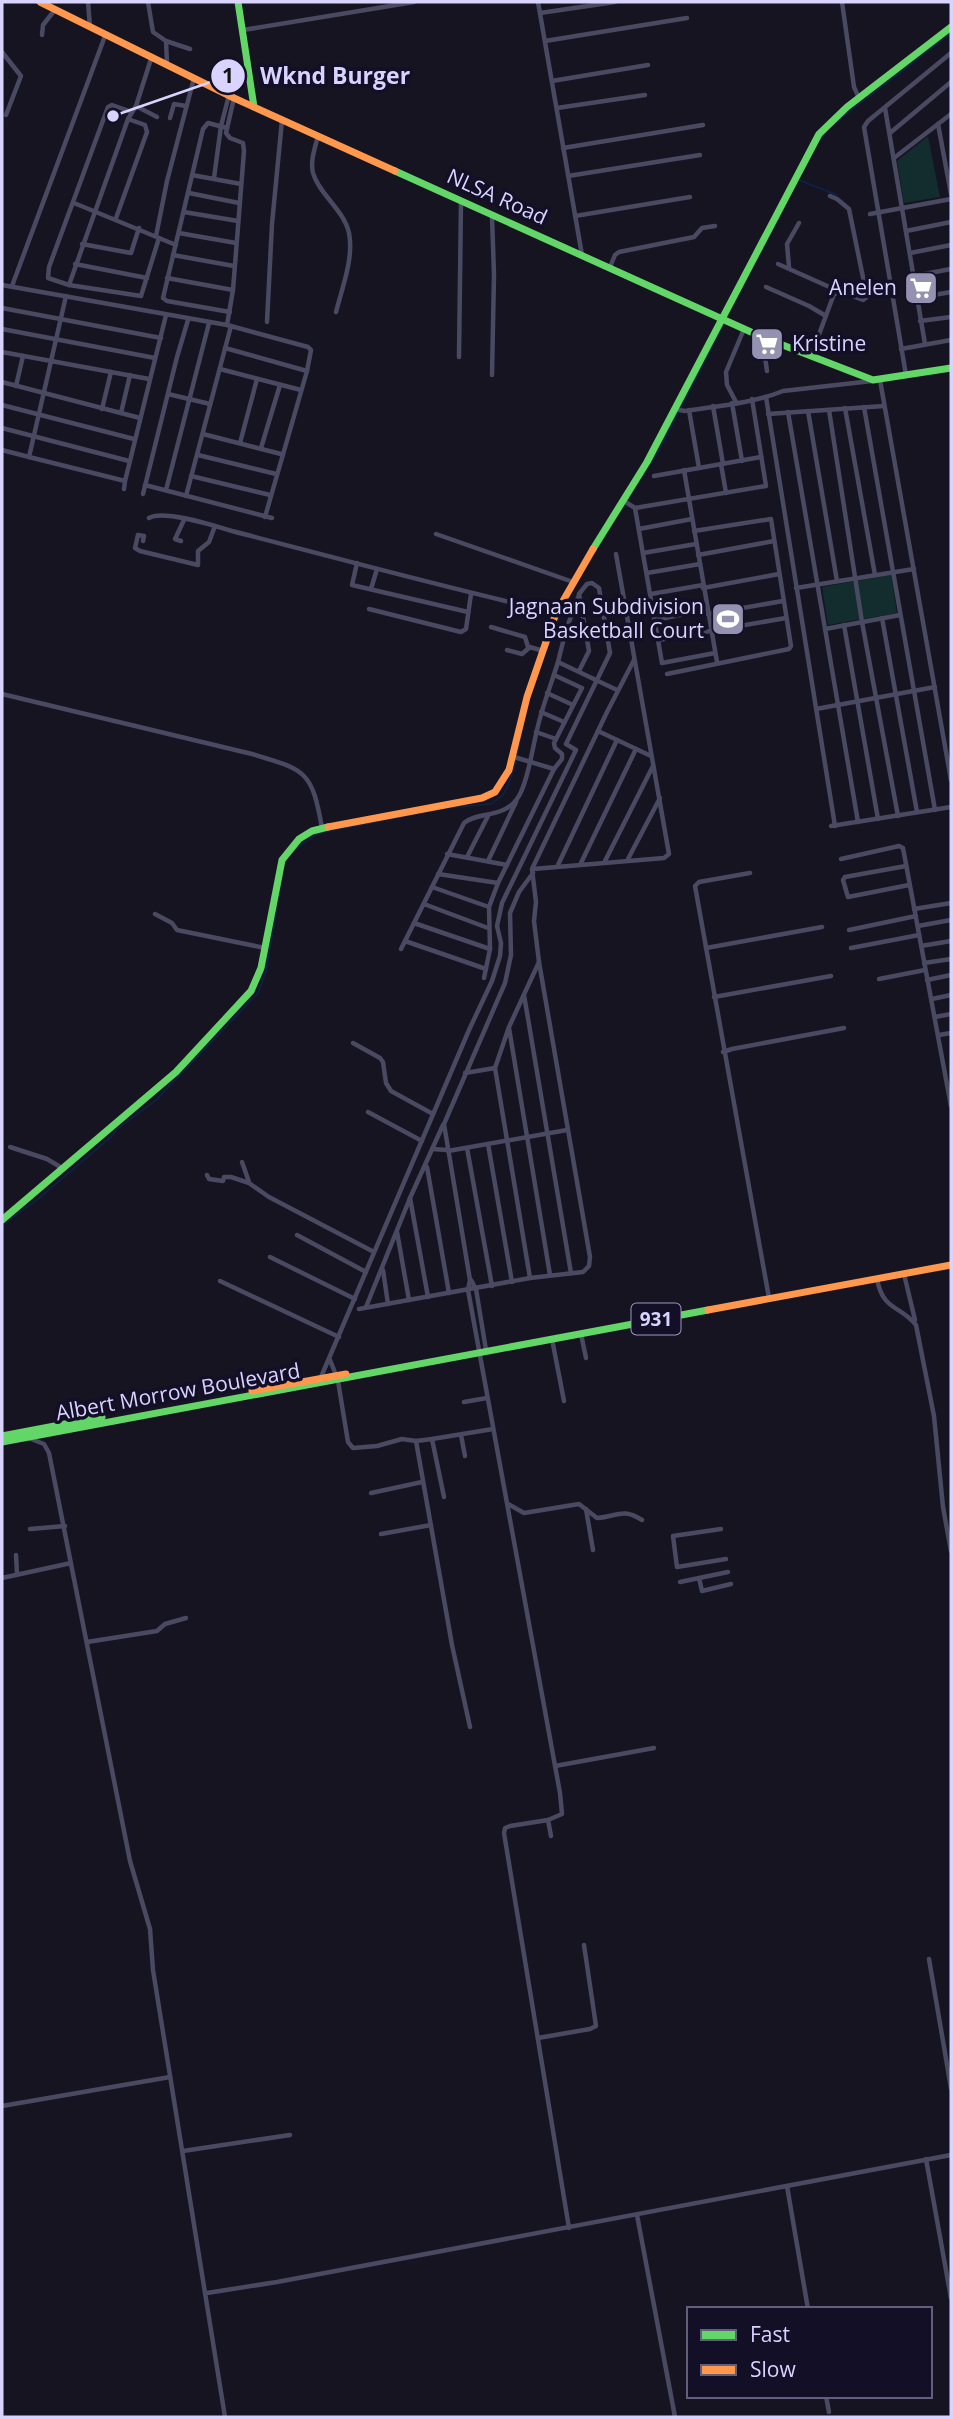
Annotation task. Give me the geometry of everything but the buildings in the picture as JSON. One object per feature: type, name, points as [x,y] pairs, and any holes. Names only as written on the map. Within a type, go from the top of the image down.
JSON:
[{"type":"main road","name":"NLSA Road","points":[[40,2],[231,97],[762,337],[877,380],[951,368]]},
{"type":"main road","points":[[238,2],[254,107]]},
{"type":"main road","points":[[2,1220],[176,1072],[251,991],[266,949],[282,860],[299,839],[322,828],[490,796],[503,782],[516,758],[527,697],[556,613],[682,410],[724,319],[820,134],[859,99],[951,27]]},
{"type":"main road","name":"Albert Morrow Boulevard","points":[[2,1442],[951,1265]]},
{"type":"main road","name":"Albert Morrow Boulevard","points":[[2,1436],[320,1378],[337,1378]]},
{"type":"street","points":[[88,2],[89,28]]},
{"type":"street","points":[[148,2],[153,32],[166,41],[190,49]]},
{"type":"street","points":[[243,30],[414,2]]},
{"type":"street","points":[[538,2],[582,255]]},
{"type":"street","points":[[540,13],[615,2]]},
{"type":"street","points":[[842,2],[859,99]]},
{"type":"street","points":[[42,35],[43,25],[54,11]]},
{"type":"street","points":[[545,41],[687,18]]},
{"type":"street","points":[[12,286],[105,36]]},
{"type":"street","points":[[166,41],[167,65]]},
{"type":"street","points":[[2,52],[21,76],[6,115]]},
{"type":"street","points":[[906,376],[864,127],[951,53]]},
{"type":"street","points":[[69,285],[151,59]]},
{"type":"street","points":[[552,81],[648,65]]},
{"type":"street","points":[[132,112],[113,105],[108,107],[48,278],[69,285],[139,297],[142,295],[158,237],[167,181],[194,78]]},
{"type":"street","points":[[890,132],[951,82]]},
{"type":"street","points":[[557,108],[645,95]]},
{"type":"street","points":[[214,178],[231,97]]},
{"type":"street","points":[[170,118],[174,104],[186,106]]},
{"type":"street","points":[[136,106],[157,117]]},
{"type":"street","points":[[885,108],[925,344]]},
{"type":"street","points":[[894,159],[951,114]]},
{"type":"street","points":[[116,218],[147,132],[145,125],[128,119]]},
{"type":"street","points":[[267,321],[272,224],[282,119]]},
{"type":"street","points":[[224,127],[208,123],[204,126],[163,298],[165,301],[230,312]]},
{"type":"street","points":[[938,124],[951,194]]},
{"type":"street","points":[[563,148],[702,125]]},
{"type":"street","points":[[186,496],[225,348],[233,290],[244,146],[242,142],[228,136],[224,127]]},
{"type":"street","points":[[318,136],[312,163],[314,176],[340,213],[349,234],[350,254],[336,312]]},
{"type":"street","points":[[568,176],[700,155]]},
{"type":"street","points":[[192,174],[241,184]]},
{"type":"street","points":[[188,192],[239,203]]},
{"type":"street","points":[[830,196],[842,202],[850,211],[867,297],[863,300],[843,292],[834,294]]},
{"type":"street","points":[[575,216],[690,197]]},
{"type":"street","points":[[870,214],[951,199]]},
{"type":"street","points":[[458,357],[461,201]]},
{"type":"street","points":[[74,203],[116,218],[176,245]]},
{"type":"street","points":[[183,212],[238,221]]},
{"type":"street","points":[[492,215],[492,375]]},
{"type":"street","points":[[906,231],[951,222]]},
{"type":"street","points":[[790,268],[787,244],[799,223]]},
{"type":"street","points":[[610,267],[619,252],[694,237],[702,228],[715,226]]},
{"type":"street","points":[[82,244],[128,254],[133,251],[139,228]]},
{"type":"street","points":[[179,233],[236,243]]},
{"type":"street","points":[[909,253],[951,245]]},
{"type":"street","points":[[173,256],[234,266]]},
{"type":"street","points":[[75,264],[147,278]]},
{"type":"street","points":[[778,264],[832,287],[834,294],[810,356]]},
{"type":"street","points":[[913,276],[951,269]]},
{"type":"street","points":[[167,278],[233,290]]},
{"type":"street","points":[[2,285],[229,326],[308,347],[312,352],[265,517]]},
{"type":"street","points":[[766,287],[826,316]]},
{"type":"street","points":[[916,298],[951,292]]},
{"type":"street","points":[[29,457],[66,296]]},
{"type":"street","points":[[2,308],[160,338]]},
{"type":"street","points":[[124,489],[166,315]]},
{"type":"street","points":[[920,321],[951,317]]},
{"type":"street","points":[[143,494],[188,320]]},
{"type":"street","points":[[166,490],[209,323]]},
{"type":"street","points":[[741,461],[734,402],[727,386],[726,372],[744,329]]},
{"type":"street","points":[[2,330],[155,358]]},
{"type":"street","points":[[762,337],[767,371]]},
{"type":"street","points":[[901,349],[951,340]]},
{"type":"street","points":[[225,348],[307,371]]},
{"type":"street","points":[[2,352],[149,379]]},
{"type":"street","points":[[16,386],[23,356]]},
{"type":"street","points":[[220,369],[301,390]]},
{"type":"street","points":[[102,409],[111,372]]},
{"type":"street","points":[[121,413],[130,375]]},
{"type":"street","points":[[240,443],[257,379]]},
{"type":"street","points":[[699,468],[682,410],[766,397],[783,391],[877,380],[884,406],[951,780]]},
{"type":"street","points":[[2,383],[140,418]]},
{"type":"street","points":[[261,448],[280,385]]},
{"type":"street","points":[[168,394],[210,404]]},
{"type":"street","points":[[766,397],[833,826],[951,807]]},
{"type":"street","points":[[624,501],[635,508],[766,486],[752,399]]},
{"type":"street","points":[[2,405],[134,439]]},
{"type":"street","points":[[713,406],[726,493]]},
{"type":"street","points":[[768,414],[884,406]]},
{"type":"street","points":[[863,407],[935,810]]},
{"type":"street","points":[[845,408],[875,575]]},
{"type":"street","points":[[829,410],[862,622],[898,816]]},
{"type":"street","points":[[808,411],[837,581]]},
{"type":"street","points":[[788,412],[858,822]]},
{"type":"street","points":[[2,428],[129,461]]},
{"type":"street","points":[[203,434],[281,454]]},
{"type":"street","points":[[2,450],[125,481]]},
{"type":"street","points":[[198,455],[276,474]]},
{"type":"street","points":[[654,476],[761,457]]},
{"type":"street","points":[[684,470],[717,662]]},
{"type":"street","points":[[191,476],[270,495]]},
{"type":"street","points":[[145,485],[272,518]]},
{"type":"street","points":[[635,508],[663,663],[715,653]]},
{"type":"street","points":[[152,518],[215,526],[471,594],[556,613]]},
{"type":"street","points":[[667,674],[789,649],[791,643],[771,518],[694,531]]},
{"type":"street","points":[[639,529],[692,519]]},
{"type":"street","points":[[181,541],[175,539],[184,520]]},
{"type":"street","points":[[143,541],[144,536],[138,535],[135,548],[198,565],[198,551],[209,542],[215,526]]},
{"type":"street","points":[[436,534],[573,582]]},
{"type":"street","points":[[698,555],[775,541]]},
{"type":"street","points":[[643,553],[696,544]]},
{"type":"street","points":[[532,871],[581,863],[664,858],[668,855],[616,554]]},
{"type":"street","points":[[357,564],[352,585],[468,612]]},
{"type":"street","points":[[647,573],[699,564]]},
{"type":"street","points":[[371,589],[377,569]]},
{"type":"street","points":[[796,588],[914,569]]},
{"type":"street","points":[[651,594],[779,574]]},
{"type":"street","points":[[320,1378],[499,964],[501,943],[497,926],[502,903],[576,750],[566,744],[610,653],[598,586],[588,583],[579,594],[541,712],[530,761],[517,799],[488,861]]},
{"type":"street","points":[[369,609],[461,632],[466,629],[471,594]]},
{"type":"street","points":[[579,594],[589,651],[579,671]]},
{"type":"street","points":[[656,620],[783,601]]},
{"type":"street","points":[[825,629],[900,615]]},
{"type":"street","points":[[659,640],[786,618]]},
{"type":"street","points":[[882,618],[917,812]]},
{"type":"street","points":[[844,625],[878,819]]},
{"type":"street","points":[[491,626],[525,637],[528,648]]},
{"type":"street","points":[[528,648],[543,651]]},
{"type":"street","points":[[507,650],[522,653],[528,648]]},
{"type":"street","points":[[366,1308],[410,1198],[505,984],[511,955],[510,913],[634,660]]},
{"type":"street","points":[[558,662],[617,690]]},
{"type":"street","points":[[554,675],[582,688]]},
{"type":"street","points":[[484,978],[490,949],[489,907],[498,883],[562,757],[554,747],[556,740],[585,682]]},
{"type":"street","points":[[816,709],[935,687]]},
{"type":"street","points":[[547,692],[573,705]]},
{"type":"street","points":[[2,694],[252,754],[291,766],[306,778],[315,791],[322,828]]},
{"type":"street","points":[[541,712],[564,722]]},
{"type":"street","points":[[598,731],[652,756]]},
{"type":"street","points":[[536,732],[556,740]]},
{"type":"street","points":[[558,866],[617,740]]},
{"type":"street","points":[[581,863],[636,749]]},
{"type":"street","points":[[516,758],[554,769]]},
{"type":"street","points":[[605,862],[653,766]]},
{"type":"street","points":[[401,949],[447,854],[468,820],[502,810],[517,799]]},
{"type":"street","points":[[627,859],[660,799]]},
{"type":"street","points":[[502,810],[510,815]]},
{"type":"street","points":[[467,857],[488,816]]},
{"type":"street","points":[[842,859],[902,846],[951,1106]]},
{"type":"street","points":[[447,854],[507,865]]},
{"type":"street","points":[[906,866],[845,877],[843,880],[848,897],[909,886]]},
{"type":"street","points":[[359,1310],[530,1278],[586,1271],[590,1262],[539,962],[532,871]]},
{"type":"street","points":[[750,873],[696,883],[695,886],[769,1298]]},
{"type":"street","points":[[438,874],[498,883]]},
{"type":"street","points":[[432,887],[489,907]]},
{"type":"street","points":[[914,909],[951,903]]},
{"type":"street","points":[[424,905],[488,928]]},
{"type":"street","points":[[155,914],[172,923],[177,930],[266,949]]},
{"type":"street","points":[[849,930],[916,916]]},
{"type":"street","points":[[918,926],[951,920]]},
{"type":"street","points":[[414,923],[490,949]]},
{"type":"street","points":[[706,948],[822,927]]},
{"type":"street","points":[[851,948],[919,935]]},
{"type":"street","points":[[405,941],[486,969]]},
{"type":"street","points":[[921,946],[951,941]]},
{"type":"street","points":[[924,963],[951,959]]},
{"type":"street","points":[[530,1278],[495,1068],[509,1027],[539,962]]},
{"type":"street","points":[[878,979],[925,970]]},
{"type":"street","points":[[927,980],[951,975]]},
{"type":"street","points":[[714,997],[831,976]]},
{"type":"street","points":[[524,993],[571,1273]]},
{"type":"street","points":[[931,999],[951,995]]},
{"type":"street","points":[[935,1017],[951,1014]]},
{"type":"street","points":[[509,1027],[550,1275]]},
{"type":"street","points":[[723,1052],[844,1028]]},
{"type":"street","points":[[939,1035],[951,1033]]},
{"type":"street","points":[[353,1043],[380,1058],[386,1083],[391,1091],[433,1114]]},
{"type":"street","points":[[464,1073],[495,1068]]},
{"type":"street","points":[[368,1112],[422,1141]]},
{"type":"street","points":[[444,1124],[470,1280],[468,1290],[483,1351]]},
{"type":"street","points":[[432,1149],[467,1148],[567,1130]]},
{"type":"street","points":[[488,1144],[512,1282]]},
{"type":"street","points":[[10,1147],[47,1159],[63,1169]]},
{"type":"street","points":[[467,1148],[492,1286]]},
{"type":"street","points":[[242,1162],[249,1183]]},
{"type":"street","points":[[426,1165],[449,1293]]},
{"type":"street","points":[[207,1175],[209,1179],[223,1181],[223,1177],[231,1177],[249,1183],[269,1197],[374,1252]]},
{"type":"street","points":[[418,1184],[430,1184]]},
{"type":"street","points":[[410,1198],[428,1297]]},
{"type":"street","points":[[397,1232],[409,1300]]},
{"type":"street","points":[[297,1236],[366,1272]]},
{"type":"street","points":[[388,1252],[400,1252]]},
{"type":"street","points":[[270,1257],[355,1299]]},
{"type":"street","points":[[382,1267],[388,1304]]},
{"type":"street","points":[[904,1273],[934,1416],[943,1507],[951,1551]]},
{"type":"street","points":[[877,1279],[879,1290],[890,1306],[916,1325]]},
{"type":"street","points":[[470,1280],[476,1289],[487,1398],[563,1813],[559,1817],[510,1826],[505,1828],[504,1833],[569,2228]]},
{"type":"street","points":[[220,1281],[339,1337]]},
{"type":"street","points":[[581,1333],[586,1358]]},
{"type":"street","points":[[552,1338],[564,1401]]},
{"type":"street","points":[[330,1360],[337,1378],[350,1446],[360,1449],[402,1439],[432,1440],[493,1429]]},
{"type":"street","points":[[464,1402],[487,1398]]},
{"type":"street","points":[[44,1444],[50,1433]]},
{"type":"street","points":[[461,1435],[465,1456]]},
{"type":"street","points":[[23,1438],[44,1444],[49,1453],[130,1861],[150,1928],[153,1970],[225,2417]]},
{"type":"street","points":[[432,1440],[444,1497]]},
{"type":"street","points":[[416,1441],[449,1614],[452,1645],[470,1727]]},
{"type":"street","points":[[370,1493],[422,1482]]},
{"type":"street","points":[[508,1504],[524,1513],[577,1504],[597,1518],[624,1512],[642,1520]]},
{"type":"street","points":[[586,1508],[593,1550]]},
{"type":"street","points":[[381,1534],[430,1525]]},
{"type":"street","points":[[30,1529],[65,1526]]},
{"type":"street","points":[[721,1529],[673,1536],[677,1567],[726,1559]]},
{"type":"street","points":[[16,1555],[17,1574]]},
{"type":"street","points":[[2,1578],[71,1563]]},
{"type":"street","points":[[680,1582],[728,1572]]},
{"type":"street","points":[[699,1578],[702,1591],[731,1584]]},
{"type":"street","points":[[87,1642],[157,1631],[165,1624],[186,1618]]},
{"type":"street","points":[[555,1766],[654,1748]]},
{"type":"street","points":[[548,1819],[551,1836]]},
{"type":"street","points":[[538,2038],[596,2026],[584,1945]]},
{"type":"street","points":[[929,1959],[951,2088]]},
{"type":"street","points":[[2,2106],[170,2077]]},
{"type":"street","points":[[183,2151],[290,2136]]},
{"type":"street","points":[[207,2293],[569,2228],[951,2155]]},
{"type":"street","points":[[926,2159],[951,2298]]},
{"type":"street","points":[[787,2186],[808,2307]]},
{"type":"street","points":[[637,2215],[675,2417]]},
{"type":"street","points":[[826,2398],[830,2412]]},
{"type":"green space","points":[[928,136],[940,197],[904,203],[897,161]]},
{"type":"green space","points":[[891,575],[897,613],[828,625],[822,587]]},
{"type":"waterway","points":[[837,121],[951,33]]},
{"type":"waterway","points":[[817,144],[828,129]]},
{"type":"waterway","points":[[799,180],[837,195]]},
{"type":"waterway","points":[[729,312],[779,217]]},
{"type":"waterway","points":[[620,511],[659,450],[724,323]]},
{"type":"waterway","points":[[569,595],[581,575]]},
{"type":"waterway","points":[[545,653],[565,603]]},
{"type":"waterway","points":[[295,849],[319,833],[445,808],[491,804],[502,796],[507,788],[516,762],[523,725]]},
{"type":"waterway","points":[[2,1225],[38,1199],[116,1130],[157,1099],[258,993],[266,972],[282,875]]},
{"type":"traffic: fast","points":[[238,2],[254,107]]},
{"type":"traffic: fast","points":[[593,549],[647,462],[819,134],[847,107],[951,27]]},
{"type":"traffic: fast","points":[[395,171],[762,337],[873,380],[951,368]]},
{"type":"traffic: fast","points":[[2,1220],[176,1072],[251,991],[261,968],[282,860],[299,839],[312,831],[328,827]]},
{"type":"traffic: fast","points":[[2,1442],[708,1310]]},
{"type":"traffic: fast","points":[[2,1436],[102,1417]]},
{"type":"traffic: slow","points":[[40,2],[234,98],[395,171]]},
{"type":"traffic: slow","points":[[328,827],[482,798],[495,792],[509,770],[527,697],[556,613],[593,549]]},
{"type":"traffic: slow","points":[[708,1310],[951,1265]]},
{"type":"traffic: slow","points":[[252,1391],[346,1374]]},
{"type":"place","name":"Wknd Burger","points":[[113,116]]},
{"type":"place","name":"Anelen","points":[[921,288]]},
{"type":"place","name":"Kristine","points":[[767,344]]},
{"type":"place","name":"Jagnaan Subdivision Basketball Court","points":[[728,619]]}]
